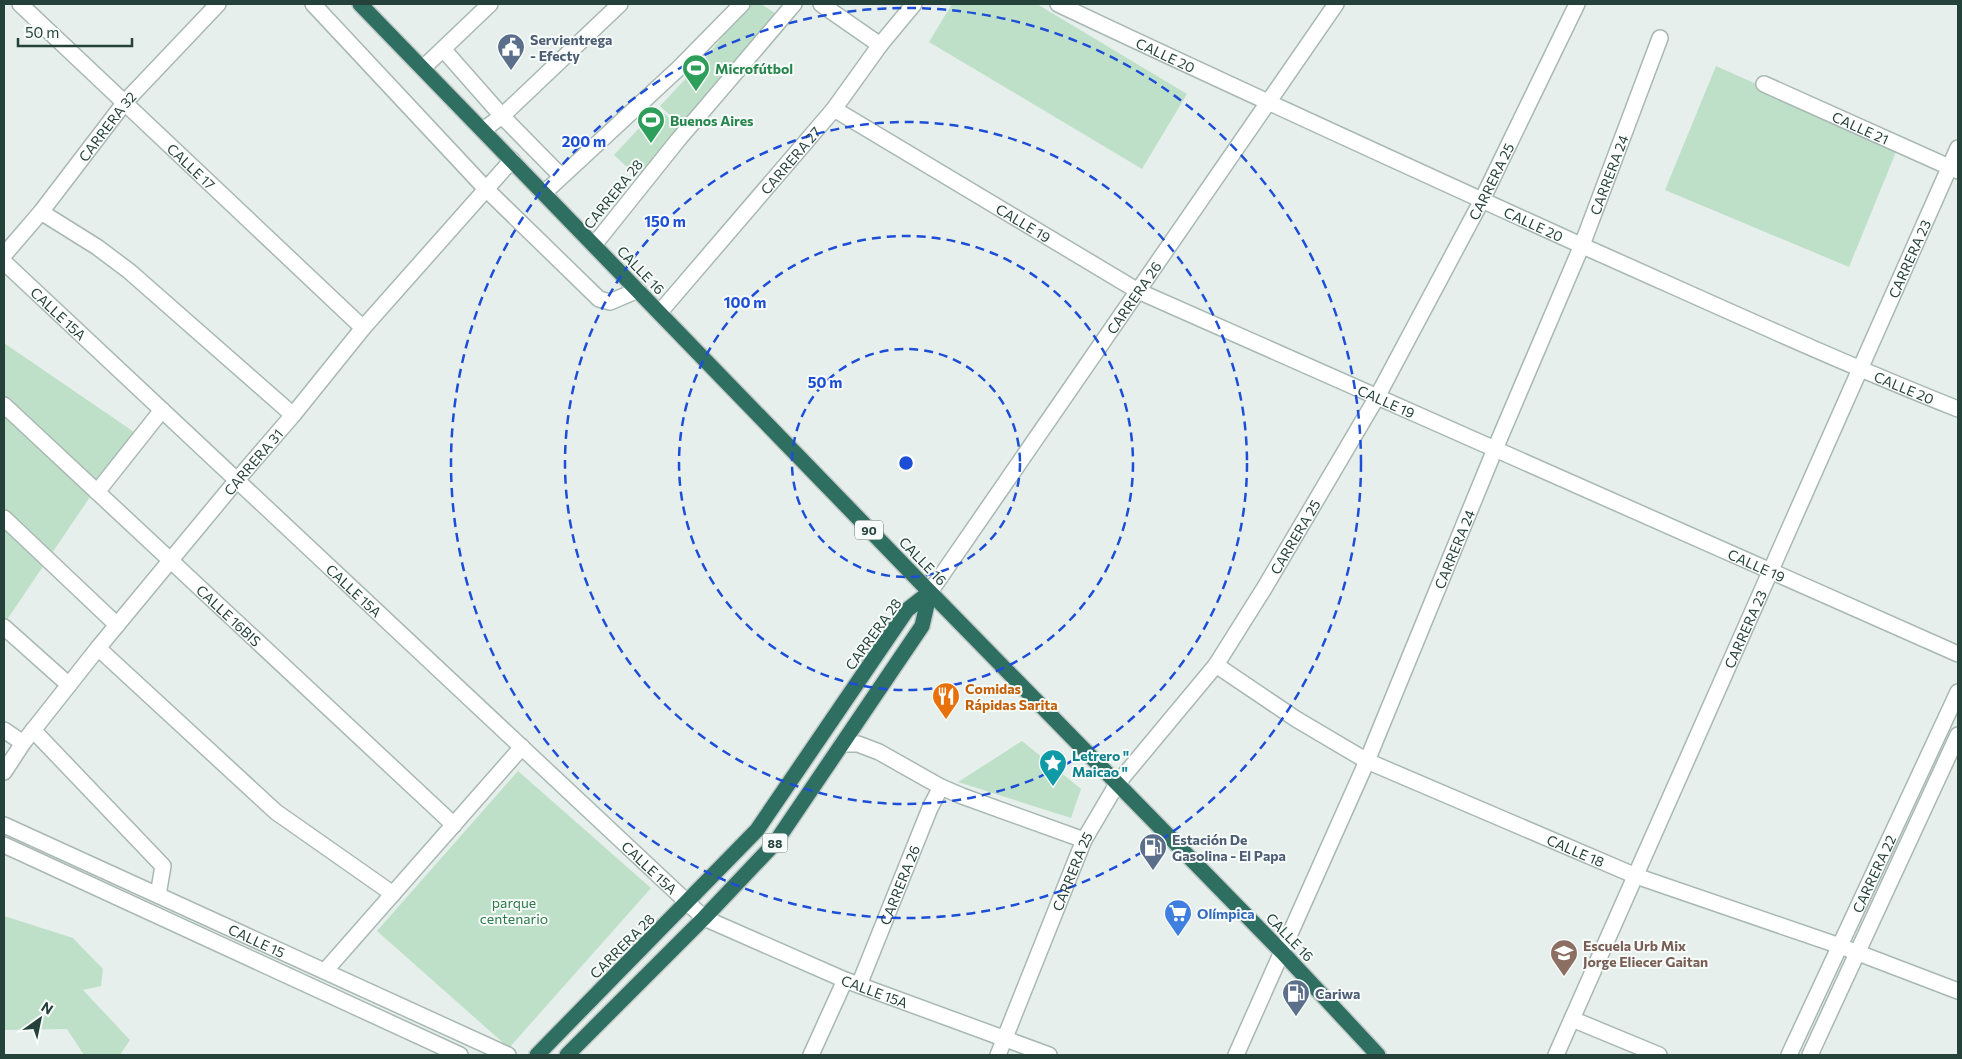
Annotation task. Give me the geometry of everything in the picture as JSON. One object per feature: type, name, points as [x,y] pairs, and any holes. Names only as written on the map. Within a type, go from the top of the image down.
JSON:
[{"type":"highway","name":"CALLE 16","points":[[360,4],[1282,952],[1378,1055]]},
{"type":"highway","name":"88","points":[[567,1055],[776,843],[922,626],[930,592]]},
{"type":"highway","name":"CARRERA 28","points":[[537,1055],[756,830],[907,610],[930,592]]},
{"type":"street","name":"CALLE 17","points":[[20,4],[363,328]]},
{"type":"street","name":"CARRERA 32","points":[[4,255],[41,212],[124,102],[218,4]]},
{"type":"street","points":[[313,4],[486,189],[600,299],[610,302],[638,290]]},
{"type":"street","points":[[423,68],[490,4]]},
{"type":"street","points":[[483,130],[502,116],[620,4]]},
{"type":"street","points":[[544,193],[679,68],[742,4]]},
{"type":"street","name":"CARRERA 28","points":[[594,244],[684,133],[794,4]]},
{"type":"street","points":[[821,4],[880,45]]},
{"type":"street","name":"CARRERA 27","points":[[660,312],[834,109],[880,45],[914,4]]},
{"type":"street","name":"CALLE 20","points":[[1058,4],[1268,103],[1482,200],[1860,370],[1958,409]]},
{"type":"street","name":"CARRERA 26","points":[[930,592],[1336,4]]},
{"type":"street","name":"CARRERA 25","points":[[998,1055],[1084,840],[1118,784],[1216,665],[1265,587],[1378,397],[1482,200],[1577,4]]},
{"type":"street","name":"CARRERA 24","points":[[1236,1055],[1367,761],[1494,449],[1582,245],[1660,38]]},
{"type":"street","points":[[443,49],[502,116],[561,176]]},
{"type":"street","name":"CALLE 21","points":[[1764,84],[1954,169]]},
{"type":"street","name":"CALLE 19","points":[[834,109],[1138,291],[1958,654]]},
{"type":"street","name":"CARRERA 23","points":[[1556,1055],[1860,370],[1954,169],[1958,148]]},
{"type":"street","name":"CARRERA 31","points":[[4,772],[23,743],[98,648],[293,415],[363,328],[512,160]]},
{"type":"street","points":[[41,212],[97,247],[129,271],[293,415]]},
{"type":"street","name":"CALLE 15A","points":[[4,262],[704,918],[852,983],[1049,1055]]},
{"type":"street","name":"CALLE 16BIS","points":[[4,405],[454,825]]},
{"type":"street","points":[[97,492],[162,410]]},
{"type":"street","points":[[4,518],[117,625]]},
{"type":"street","points":[[4,627],[69,685]]},
{"type":"street","points":[[98,648],[276,812],[394,894]]},
{"type":"street","name":"CALLE 18","points":[[1216,665],[1296,719],[1367,761],[1636,876],[1840,946],[1958,991]]},
{"type":"street","name":"CARRERA 22","points":[[1789,1055],[1958,692]]},
{"type":"street","points":[[4,730],[23,743]]},
{"type":"street","points":[[33,730],[163,866],[158,895]]},
{"type":"street","name":"CARRERA 22","points":[[1810,1055],[1958,735]]},
{"type":"street","points":[[842,744],[858,744],[879,752],[941,787],[1084,840]]},
{"type":"street","points":[[325,972],[522,747]]},
{"type":"street","name":"CARRERA 26","points":[[811,1055],[852,983],[941,787]]},
{"type":"street","name":"CALLE 15","points":[[4,825],[508,1055]]},
{"type":"street","name":"CALLE 15","points":[[4,845],[460,1055]]},
{"type":"street","points":[[1572,1019],[1658,1055]]},
{"type":"green space","points":[[749,4],[761,4],[775,13],[731,78],[687,131],[660,106],[707,56]]},
{"type":"green space","points":[[952,4],[1037,4],[1187,94],[1142,169],[929,42]]},
{"type":"green space","points":[[1716,66],[1898,147],[1849,267],[1665,190]]},
{"type":"green space","name":"Buenos Aires","points":[[658,108],[686,133],[644,183],[614,155]]},
{"type":"green space","points":[[4,343],[134,432],[4,624]]},
{"type":"green space","points":[[1022,741],[1081,789],[1071,818],[958,782]]},
{"type":"green space","name":"parque centenario","points":[[518,771],[651,888],[509,1048],[377,931]]},
{"type":"green space","points":[[4,916],[73,938],[103,969],[101,986],[83,990],[130,1040],[120,1055],[84,1055],[67,1029],[4,1030]]},
{"type":"place","name":"Servientrega - Efecty","points":[[511,71]]},
{"type":"place","name":"Microfútbol","points":[[696,92]]},
{"type":"place","name":"Buenos Aires","points":[[651,144]]},
{"type":"place","name":"Comidas Rápidas Sarita","points":[[946,720]]},
{"type":"place","name":"Letrero \" Maicao \"","points":[[1053,787]]},
{"type":"place","name":"Estación De Gasolina - El Papa","points":[[1153,871]]},
{"type":"place","name":"Olímpica","points":[[1178,937]]},
{"type":"place","name":"Escuela Urb Mix Jorge Eliecer Gaitan","points":[[1564,977]]},
{"type":"place","name":"Cariwa","points":[[1296,1017]]}]
